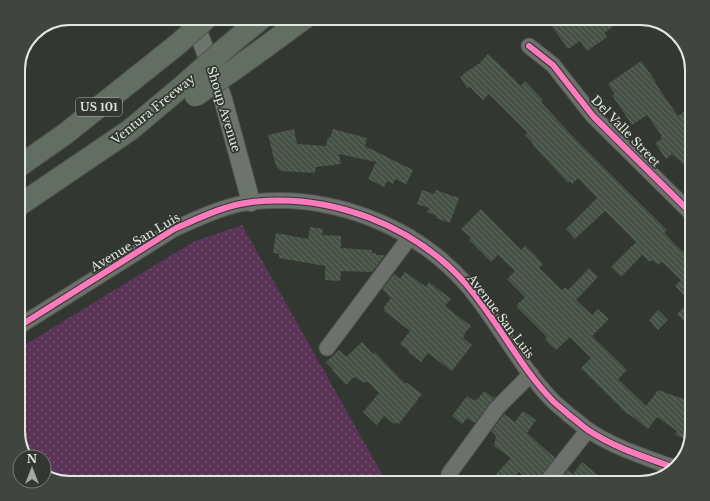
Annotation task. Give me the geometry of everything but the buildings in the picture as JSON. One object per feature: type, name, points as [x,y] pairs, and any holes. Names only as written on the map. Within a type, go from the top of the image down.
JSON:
[{"type":"highway","name":"US 101","points":[[25,162],[65,134],[178,44],[199,25]]},
{"type":"highway","name":"Ventura Freeway","points":[[25,201],[190,90],[228,46],[254,25]]},
{"type":"highway","points":[[190,90],[235,69],[295,25]]},
{"type":"main road","name":"Shoup Avenue","points":[[196,25],[223,99],[251,202]]},
{"type":"street","name":"Del Valle Street","points":[[529,46],[553,65],[593,116],[685,207]]},
{"type":"street","name":"Avenue San Luis","points":[[25,322],[174,229],[202,216],[251,202],[276,201],[323,204],[369,217],[410,237],[444,262],[466,284],[553,402],[588,430],[619,447],[669,466]]},
{"type":"street","points":[[327,348],[410,237]]},
{"type":"street","points":[[449,474],[498,408],[531,374]]},
{"type":"street","points":[[552,476],[588,430]]},
{"type":"shaded area","points":[[242,225],[383,476],[70,476],[56,474],[52,472],[52,449],[28,448],[25,434],[25,345],[193,242]]},
{"type":"cycle path","points":[[529,46],[553,65],[593,116],[685,207]]},
{"type":"cycle path","points":[[25,323],[174,229],[212,212],[252,202],[281,201],[311,203],[340,208],[369,218],[396,230],[422,245],[445,263],[478,298],[519,358],[541,387],[555,403],[583,427],[619,447],[669,466]]}]
